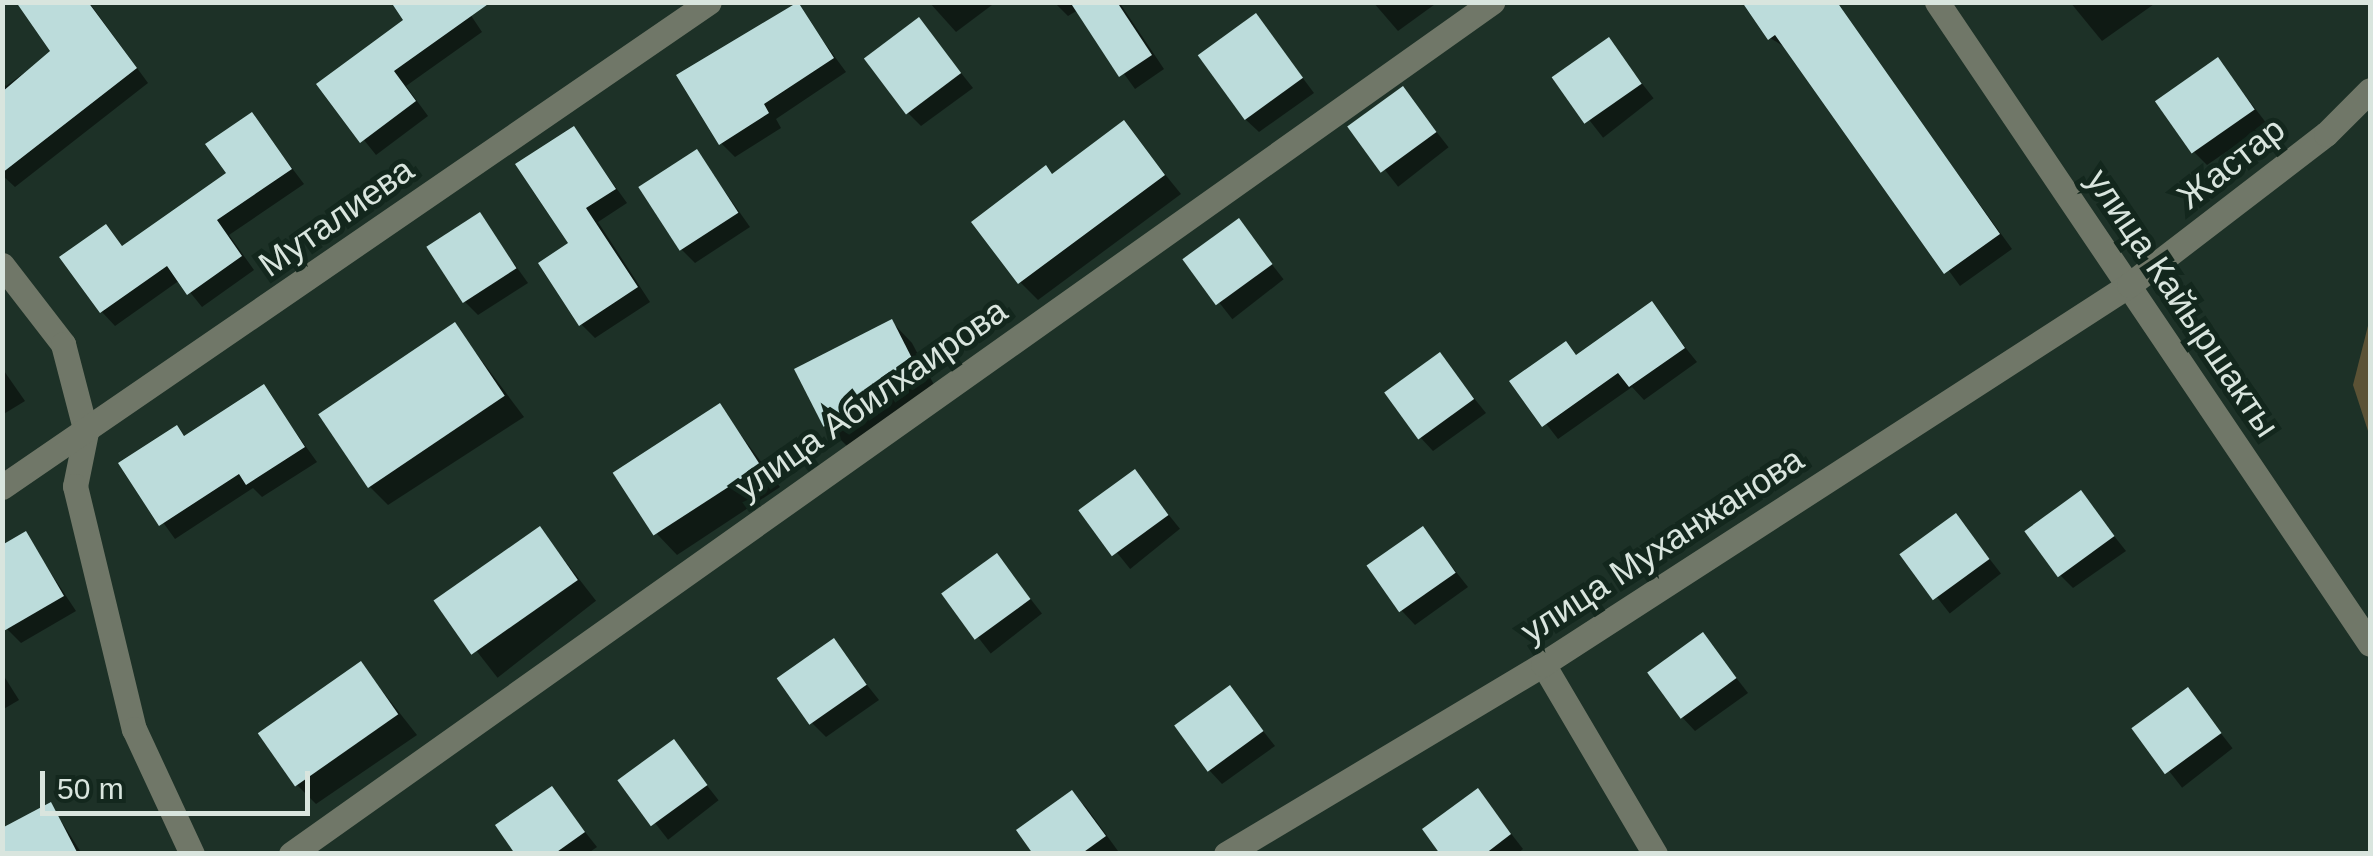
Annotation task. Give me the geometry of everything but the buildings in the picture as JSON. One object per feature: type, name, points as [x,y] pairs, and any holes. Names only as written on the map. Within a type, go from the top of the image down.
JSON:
[{"type":"street","name":"Муталиева","points":[[2,487],[709,2]]},
{"type":"street","name":"улица Абилхаирова","points":[[291,854],[1492,2]]},
{"type":"street","name":"улица Кайыршакты","points":[[1938,2],[2370,644]]},
{"type":"street","name":"Жастар","points":[[2129,285],[2326,134],[2370,90]]},
{"type":"street","points":[[2,264],[63,344],[86,432],[75,486],[134,729],[192,854]]},
{"type":"street","name":"улица Муханжанова","points":[[1226,854],[1543,664],[2129,285]]},
{"type":"street","points":[[1543,664],[1655,854]]},
{"type":"shaded area","points":[[2370,318],[2370,437],[2353,385]]}]
